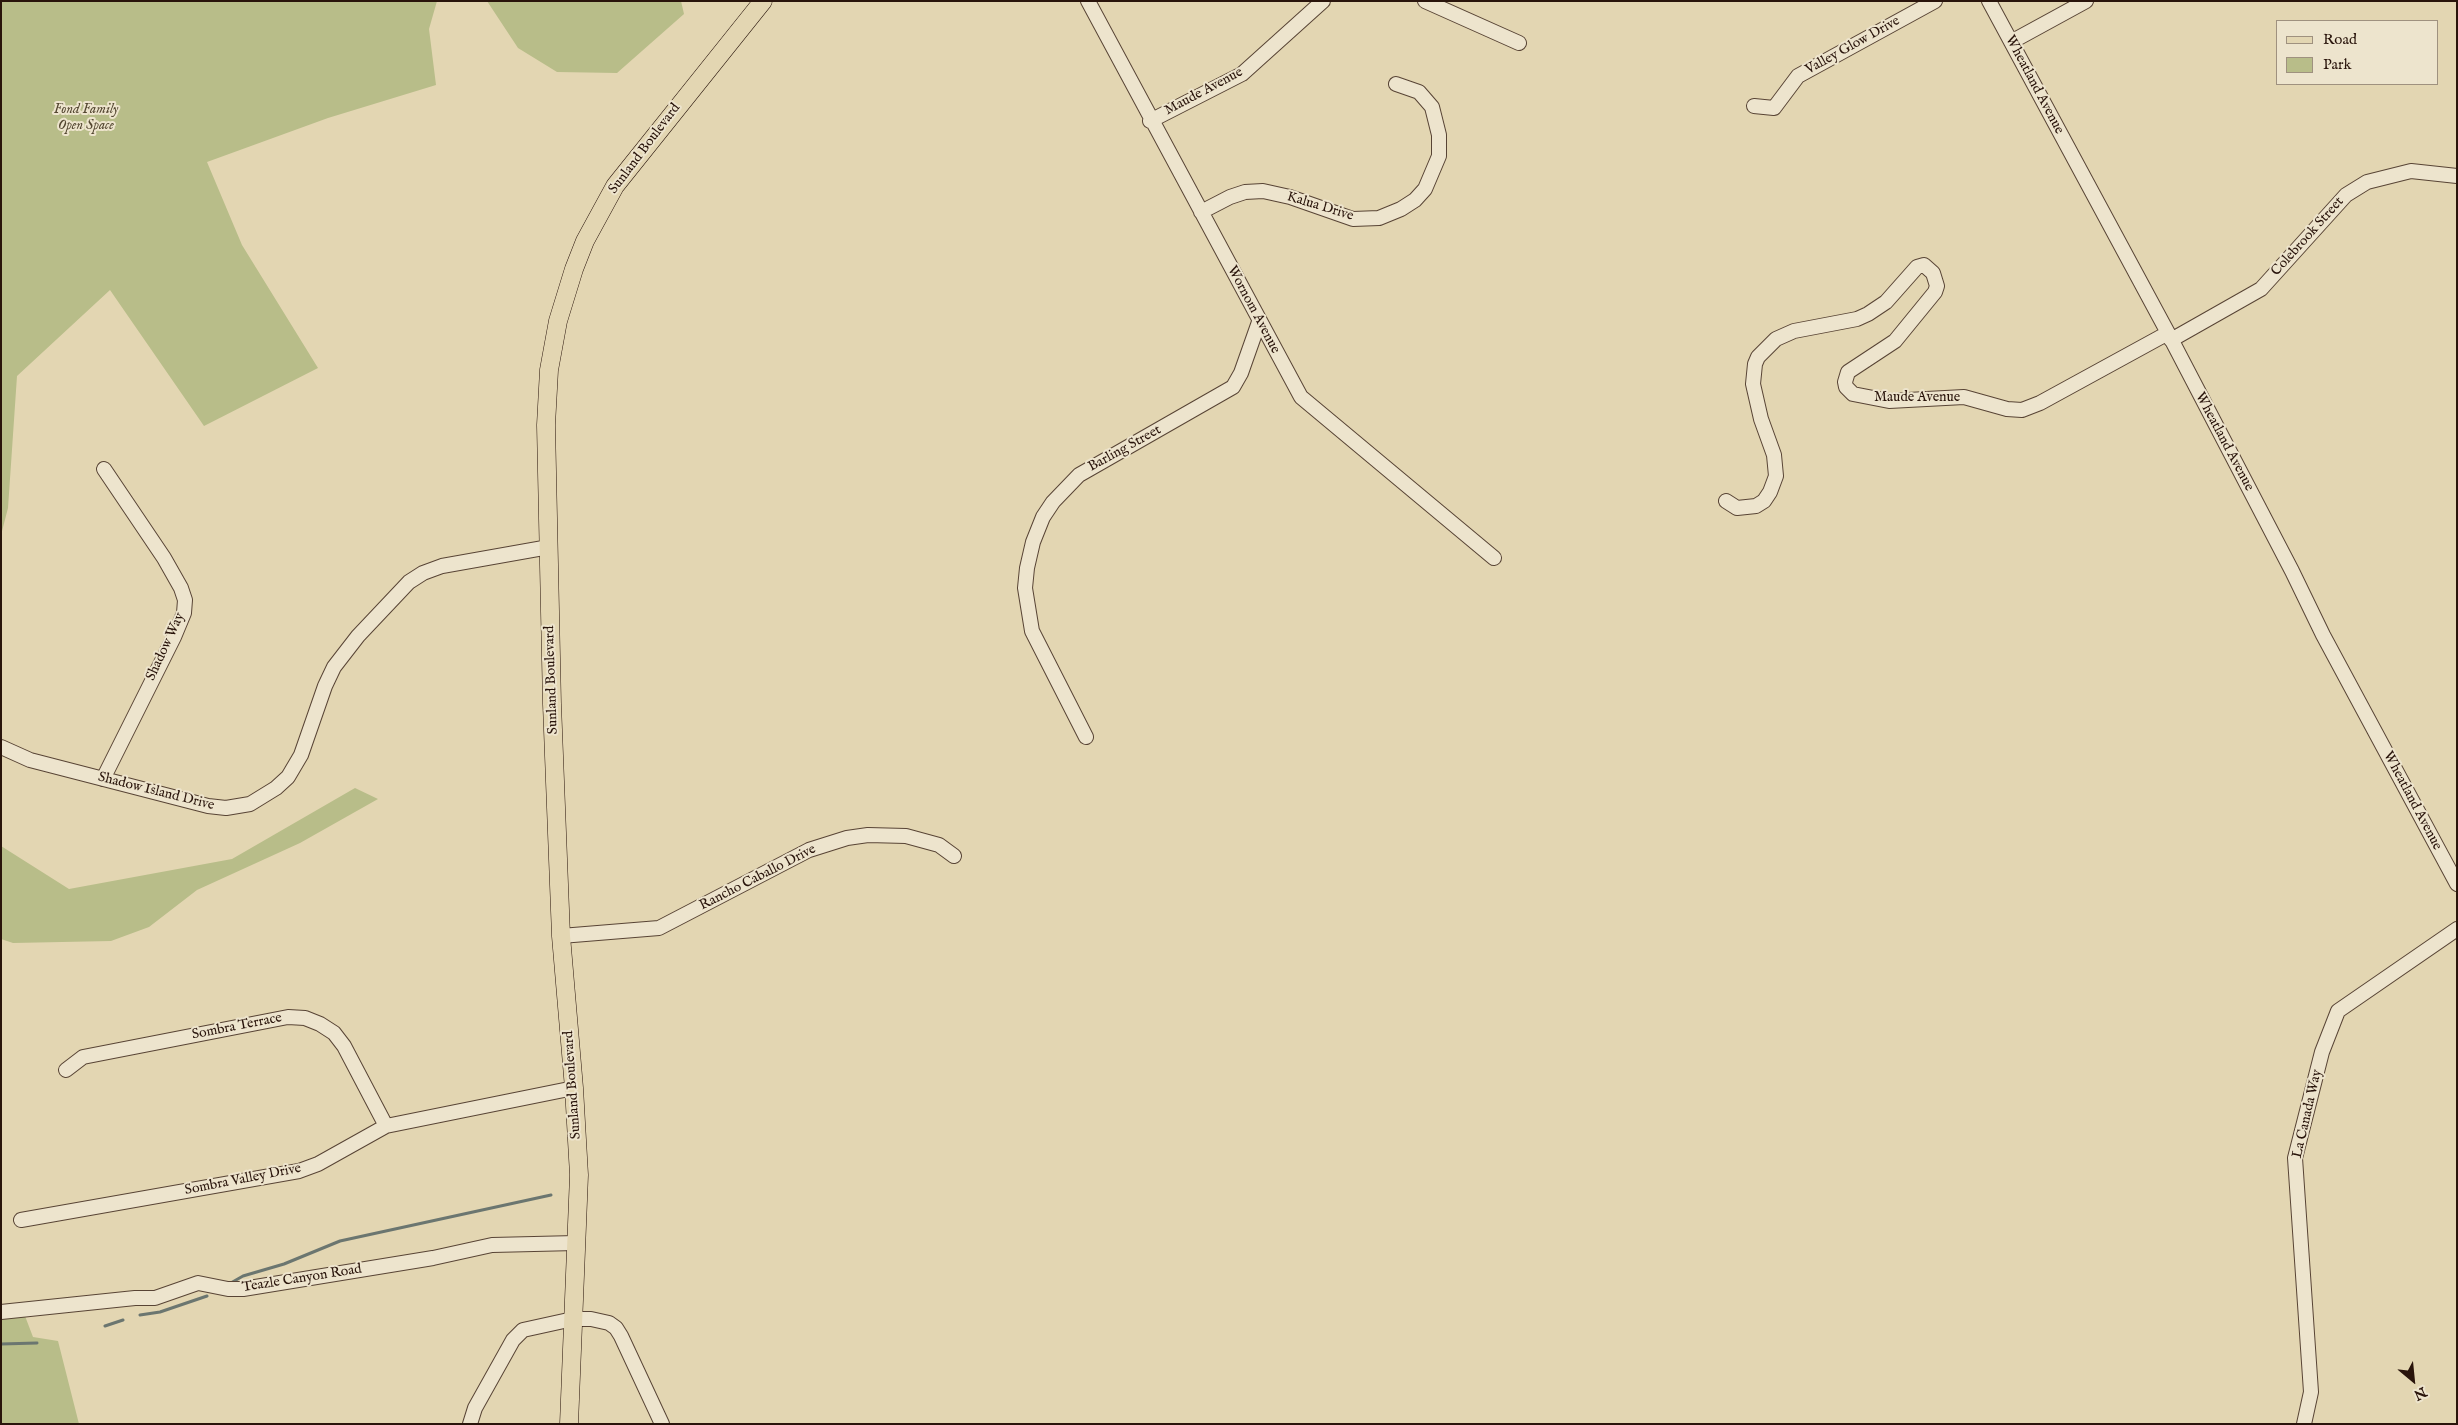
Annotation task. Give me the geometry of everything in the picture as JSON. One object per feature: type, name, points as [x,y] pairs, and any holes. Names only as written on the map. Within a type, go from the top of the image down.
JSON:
[{"type":"main road","name":"Sunland Boulevard","points":[[570,1424],[579,1175],[574,1088],[561,936],[552,704],[546,425],[549,370],[563,300],[585,241],[615,186],[655,133],[763,1]]},
{"type":"street","name":"Wornom Avenue","points":[[1088,1],[1150,121],[1301,397],[1494,558]]},
{"type":"street","name":"Maude Avenue","points":[[1150,121],[1242,74],[1323,1]]},
{"type":"street","points":[[1426,1],[1519,43]]},
{"type":"street","name":"Valley Glow Drive","points":[[1754,106],[1774,108],[1798,76],[1935,1]]},
{"type":"street","name":"Wheatland Avenue","points":[[1989,1],[2170,336],[2292,571],[2323,635],[2457,884]]},
{"type":"street","points":[[2011,42],[2086,1]]},
{"type":"street","name":"Kalua Drive","points":[[1201,212],[1230,197],[1245,192],[1264,191],[1290,197],[1353,219],[1379,218],[1401,209],[1415,200],[1425,188],[1439,156],[1439,135],[1432,107],[1419,92],[1396,84]]},
{"type":"street","name":"Colebrook Street","points":[[2170,336],[2260,289],[2346,195],[2367,182],[2411,171],[2457,176]]},
{"type":"street","name":"Maude Avenue","points":[[1726,501],[1737,508],[1756,506],[1764,501],[1770,492],[1776,476],[1774,455],[1755,395],[1754,375],[1758,357],[1776,339],[1794,330],[1857,318],[1868,314],[1886,302],[1917,267],[1924,265],[1933,273],[1937,286],[1935,292],[1895,341],[1860,362],[1848,372],[1845,382],[1846,388],[1853,394],[1889,401],[1964,398],[2007,409],[2022,410],[2040,403],[2170,336]]},
{"type":"street","name":"Barling Street","points":[[1086,736],[1032,631],[1025,588],[1027,568],[1039,525],[1053,502],[1079,475],[1093,465],[1221,396],[1233,387],[1241,373],[1259,322]]},
{"type":"street","name":"Shadow Way","points":[[103,779],[174,637],[184,613],[185,600],[181,588],[164,558],[104,469]]},
{"type":"street","name":"Shadow Island Drive","points":[[1,747],[30,760],[208,806],[226,808],[260,800],[282,782],[295,767],[325,686],[334,668],[358,636],[408,582],[423,573],[442,566],[549,547]]},
{"type":"street","name":"Rancho Caballo Drive","points":[[561,936],[659,928],[809,850],[847,838],[868,835],[906,836],[939,845],[954,856]]},
{"type":"street","name":"La Canada Way","points":[[2304,1424],[2310,1392],[2295,1158],[2322,1052],[2338,1011],[2457,929]]},
{"type":"street","name":"Sombra Terrace","points":[[66,1070],[83,1057],[288,1016],[305,1018],[320,1024],[334,1033],[344,1046],[386,1126]]},
{"type":"street","name":"Sombra Valley Drive","points":[[21,1220],[299,1171],[318,1164],[386,1126],[574,1088]]},
{"type":"street","name":"Teazle Canyon Road","points":[[1,1312],[135,1298],[156,1298],[198,1283],[228,1289],[243,1289],[433,1258],[492,1245],[576,1243]]},
{"type":"street","points":[[470,1424],[475,1408],[513,1340],[523,1330],[573,1319],[591,1319],[616,1328],[662,1424]]},
{"type":"green space","name":"Fond Family Open Space","points":[[1,1],[437,1],[429,29],[436,85],[328,118],[207,162],[242,245],[318,368],[204,426],[110,290],[17,376],[8,508],[1,535]]},
{"type":"green space","points":[[487,1],[681,1],[684,14],[617,73],[557,72],[518,48]]},
{"type":"green space","points":[[355,788],[378,799],[300,843],[197,890],[149,927],[111,941],[13,943],[1,939],[1,846],[69,889],[232,859]]},
{"type":"green space","points":[[25,1316],[33,1337],[58,1341],[79,1424],[1,1424],[1,1318]]},
{"type":"waterway","points":[[229,1284],[243,1276],[284,1264],[340,1241],[551,1195]]},
{"type":"waterway","points":[[140,1315],[160,1312],[207,1296]]},
{"type":"waterway","points":[[105,1326],[123,1320]]},
{"type":"waterway","points":[[1,1344],[37,1343]]}]
